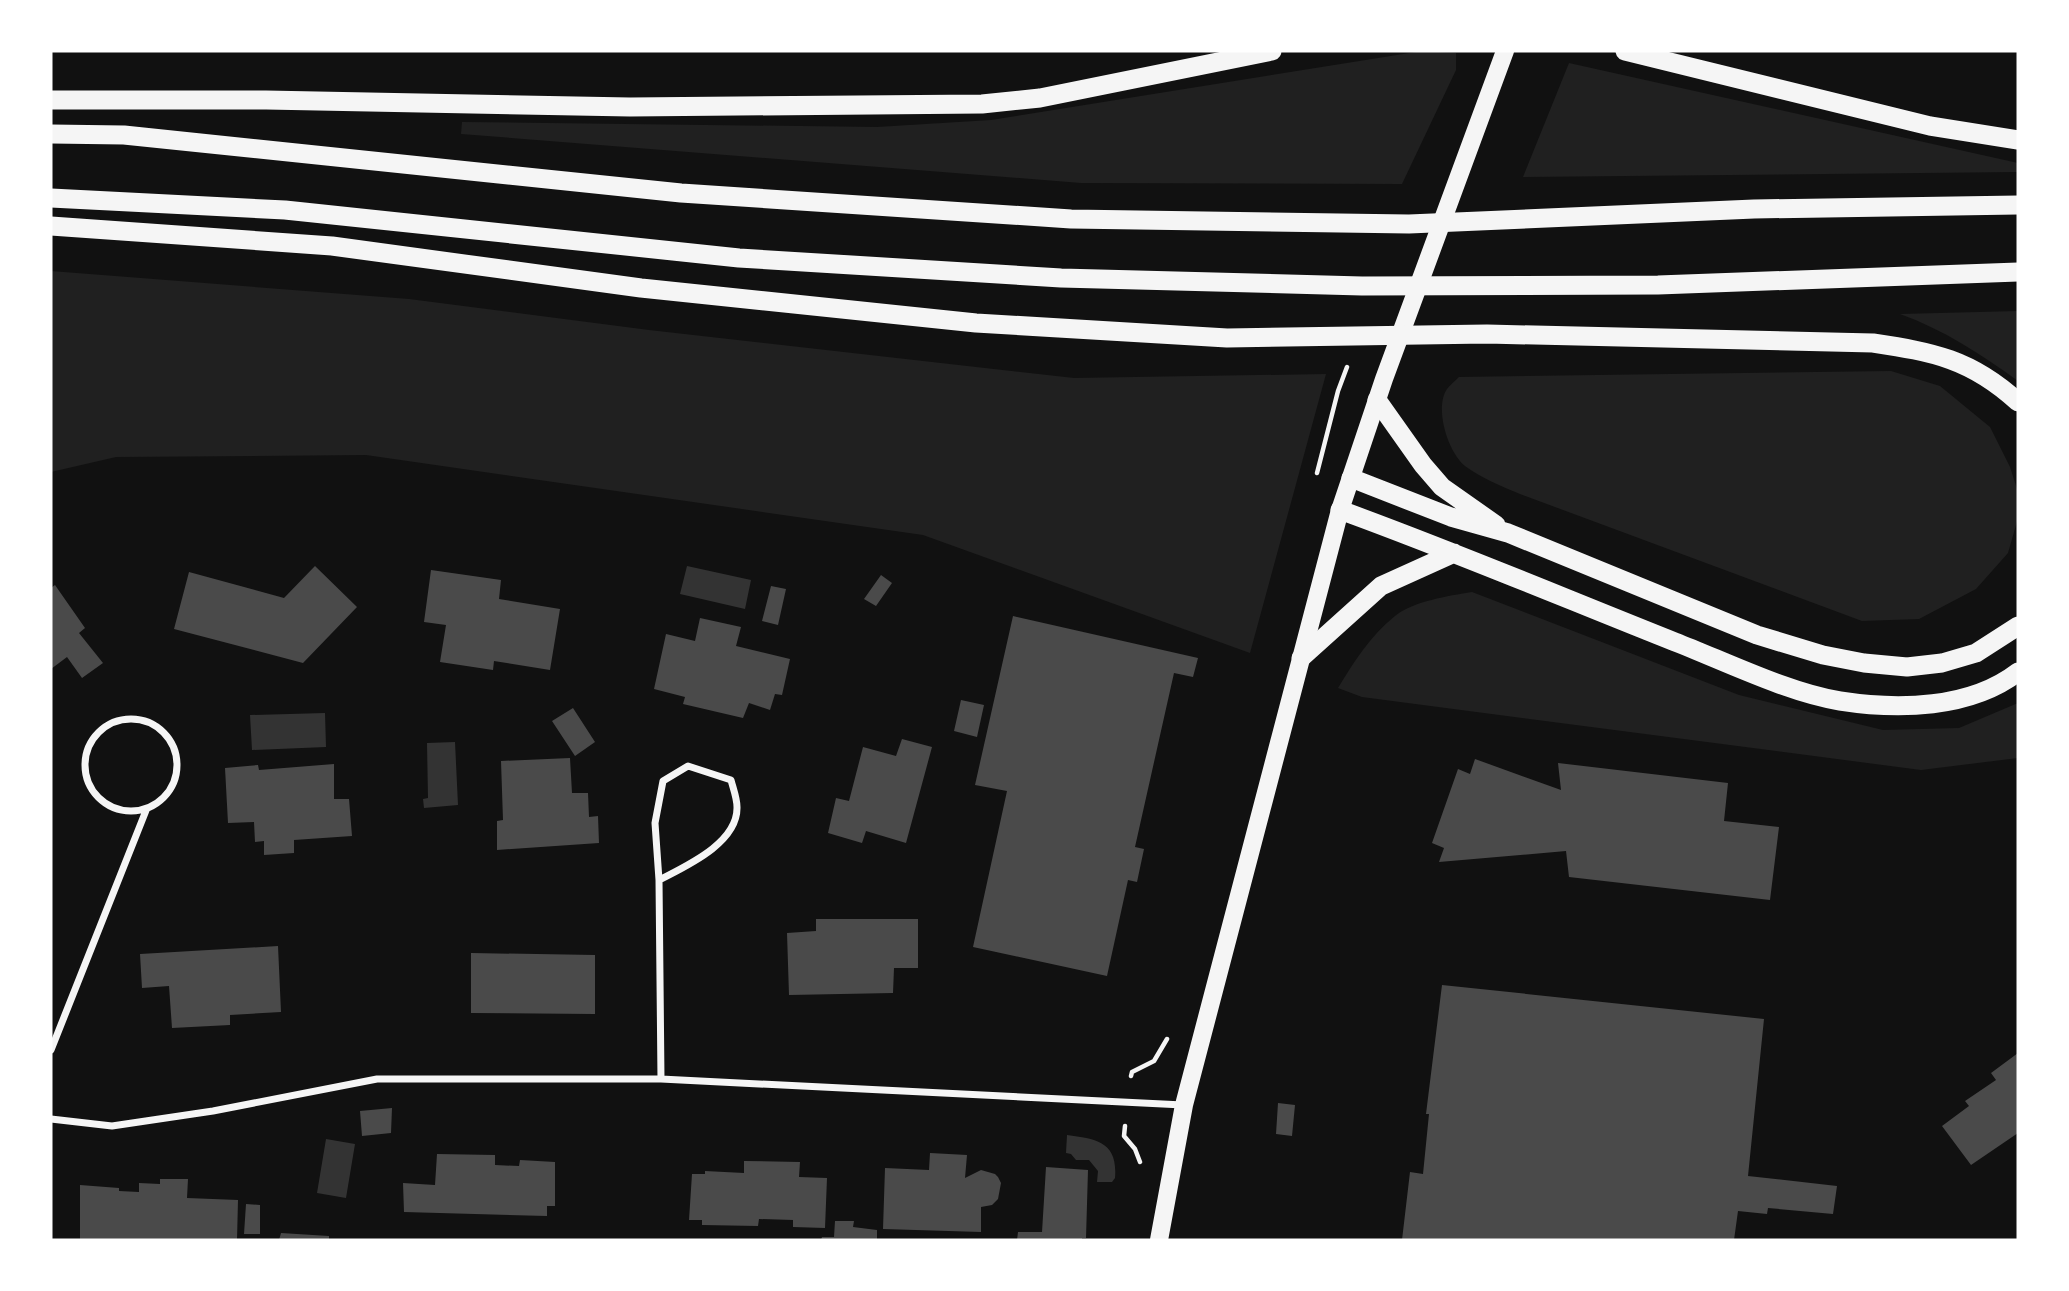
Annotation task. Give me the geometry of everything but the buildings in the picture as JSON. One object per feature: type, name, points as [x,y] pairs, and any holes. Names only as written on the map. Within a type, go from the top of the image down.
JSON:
[{"type":"highway","points":[[51,100],[266,100],[630,107],[982,104],[1040,98],[1272,51]]},
{"type":"highway","points":[[1625,51],[1648,54],[1930,126],[2018,140]]},
{"type":"highway","points":[[51,134],[124,135],[681,194],[1071,219],[1409,224],[1754,209],[2018,205]]},
{"type":"highway","points":[[51,198],[285,210],[739,258],[1061,278],[1362,286],[1645,285],[2018,272]]},
{"type":"highway","points":[[51,226],[332,246],[641,288],[976,323],[1227,338],[1488,334],[1873,343],[1934,353],[1958,362],[2006,390],[2018,401]]},
{"type":"highway","points":[[1377,400],[1442,487],[1508,533]]},
{"type":"highway","points":[[1351,478],[1451,517],[1508,533],[1757,635],[1824,655],[1864,663],[1907,667],[1942,663],[1976,653],[2018,626]]},
{"type":"highway","points":[[1340,510],[1757,674],[1838,701],[1924,705],[1961,698],[2005,682],[2018,672]]},
{"type":"highway","points":[[1301,658],[1381,586],[1454,553]]},
{"type":"main road","points":[[1159,1240],[1184,1105],[1340,510],[1384,379],[1505,51]]},
{"type":"street","points":[[51,1050],[147,808],[161,800],[171,788],[177,773],[177,757],[163,730],[149,722],[118,720],[104,727],[94,739],[86,759],[88,780],[105,803],[133,811],[147,808]]},
{"type":"street","points":[[659,880],[692,862],[727,837],[737,809],[732,780],[688,766],[663,781],[655,822],[659,880],[661,1079]]},
{"type":"street","points":[[51,1119],[112,1126],[213,1111],[377,1079],[661,1079],[1184,1105]]},
{"type":"shaded area","points":[[1422,51],[1456,53],[1456,70],[1402,184],[1081,183],[461,134],[462,122],[877,127],[991,120]]},
{"type":"shaded area","points":[[1569,63],[2018,163],[2018,172],[1523,177]]},
{"type":"shaded area","points":[[51,271],[409,299],[649,330],[1074,378],[1326,374],[1250,653],[923,535],[366,455],[116,457],[51,472]]},
{"type":"shaded area","points":[[2018,311],[2018,381],[1962,343],[1900,314]]},
{"type":"shaded area","points":[[1891,371],[1940,386],[1990,427],[2010,467],[2018,492],[2018,518],[2008,553],[1976,589],[1919,619],[1862,621],[1513,491],[1465,466],[1453,451],[1442,418],[1443,397],[1459,377]]},
{"type":"shaded area","points":[[687,566],[751,580],[745,609],[680,594]]},
{"type":"shaded area","points":[[1472,592],[1739,695],[1883,730],[1959,728],[2018,703],[2018,758],[1921,770],[1362,697],[1338,688],[1370,641],[1395,616],[1421,603]]},
{"type":"shaded area","points":[[325,713],[326,747],[252,750],[250,715]]},
{"type":"shaded area","points":[[455,742],[458,805],[424,808],[423,799],[428,798],[427,743]]},
{"type":"shaded area","points":[[1067,1135],[1088,1138],[1103,1144],[1109,1150],[1115,1166],[1115,1178],[1112,1182],[1097,1182],[1098,1171],[1089,1160],[1076,1160],[1066,1153]]},
{"type":"shaded area","points":[[326,1139],[355,1144],[346,1198],[317,1193]]}]
